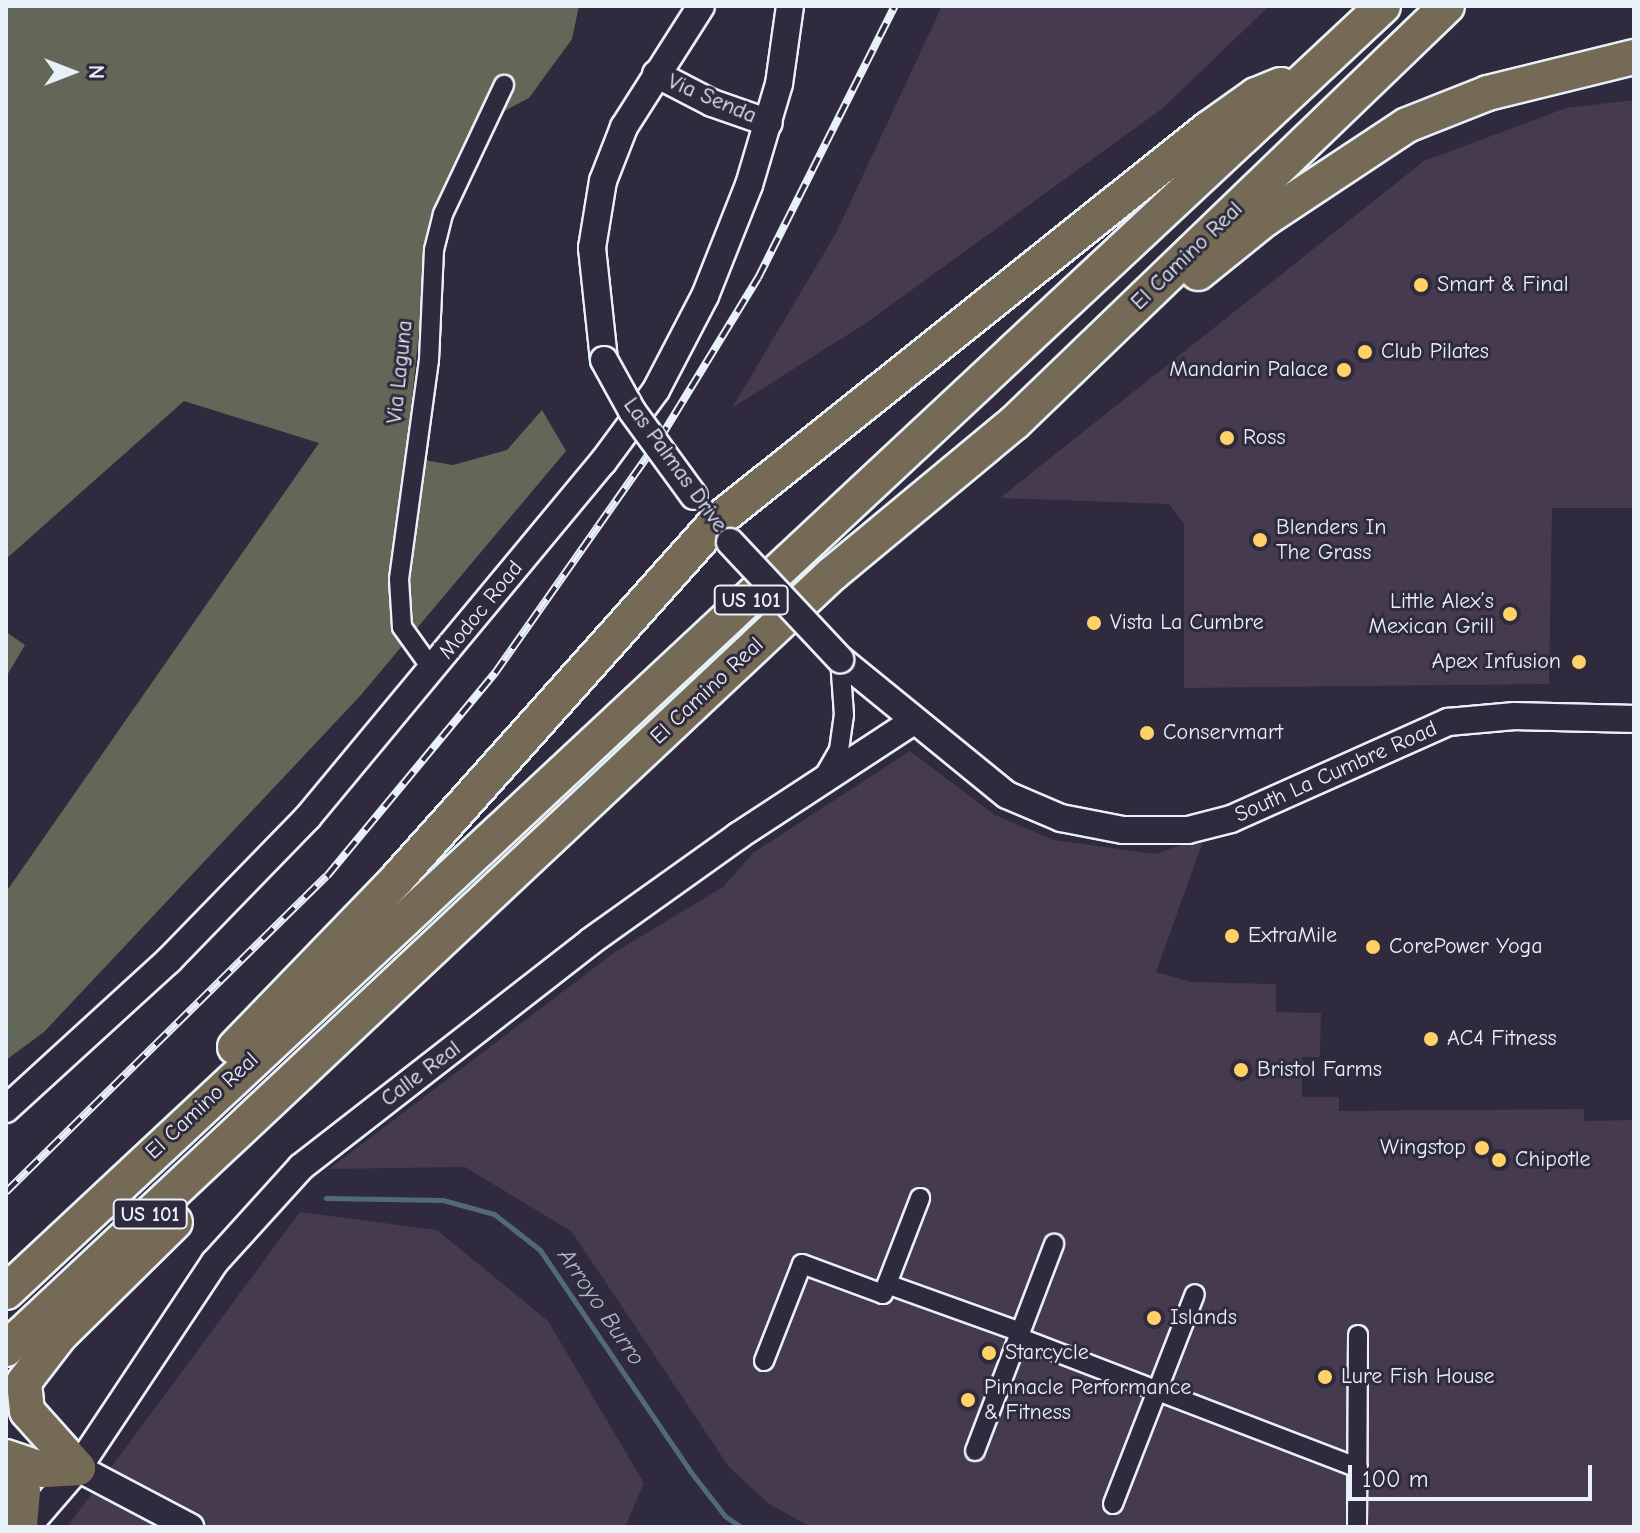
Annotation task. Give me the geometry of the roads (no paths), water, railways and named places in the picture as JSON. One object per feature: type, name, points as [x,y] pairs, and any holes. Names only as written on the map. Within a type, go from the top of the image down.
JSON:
[{"type":"highway","name":"El Camino Real","points":[[6,1292],[1383,6]]},
{"type":"highway","name":"El Camino Real","points":[[6,1349],[832,574],[1014,423],[1447,6]]},
{"type":"highway","points":[[1014,423],[1265,219],[1369,147],[1457,103],[1634,57]]},
{"type":"highway","points":[[189,1119],[228,1054],[724,532],[1208,129],[1256,95],[1307,75]]},
{"type":"highway","points":[[78,1468],[54,1436],[27,1411],[24,1382],[60,1335],[265,1133],[293,1079]]},
{"type":"highway","points":[[6,1457],[44,1470],[78,1468]]},
{"type":"highway","points":[[6,1472],[23,1491],[20,1527]]},
{"type":"street","name":"Las Palmas Drive","points":[[701,6],[624,127],[596,212],[594,283],[604,360],[632,411],[694,496],[782,600]]},
{"type":"street","name":"Modoc Road","points":[[6,1109],[169,960],[308,817],[432,669],[656,390],[710,284],[769,123],[790,6]]},
{"type":"street","name":"Via Senda","points":[[656,74],[712,103],[769,123]]},
{"type":"street","name":"Via Laguna","points":[[432,669],[402,627],[399,579],[429,360],[434,250],[443,214],[504,85]]},
{"type":"street","name":"South La Cumbre Road","points":[[782,600],[840,659],[981,779],[1042,812],[1091,826],[1156,831],[1231,819],[1448,722],[1515,716],[1634,719]]},
{"type":"street","points":[[822,781],[839,750],[844,715],[840,659]]},
{"type":"street","name":"Calle Real","points":[[27,1527],[78,1468],[206,1274],[301,1167],[591,941],[912,722]]},
{"type":"street","points":[[764,1361],[802,1264],[883,1294],[920,1198]]},
{"type":"street","points":[[975,1451],[1054,1244]]},
{"type":"street","points":[[887,1284],[1358,1468]]},
{"type":"street","points":[[1113,1504],[1195,1294]]},
{"type":"street","points":[[1357,1527],[1358,1335]]},
{"type":"street","points":[[78,1468],[190,1527]]},
{"type":"waterway","name":"Arroyo Burro","points":[[6,1036],[11,1035]]},
{"type":"waterway","name":"Arroyo Burro","points":[[326,1198],[443,1200],[494,1214],[540,1250],[690,1471],[725,1516],[741,1527]]},
{"type":"railway","points":[[6,1192],[327,876],[495,673],[659,440],[758,278],[895,6]]},
{"type":"place","name":"Smart & Final","points":[[1421,285]]},
{"type":"place","name":"Club Pilates","points":[[1365,352]]},
{"type":"place","name":"Mandarin Palace","points":[[1344,370]]},
{"type":"place","name":"Ross","points":[[1227,438]]},
{"type":"place","name":"Blenders In The Grass","points":[[1260,540]]},
{"type":"place","name":"Little Alex’s Mexican Grill","points":[[1510,614]]},
{"type":"place","name":"Vista La Cumbre","points":[[1094,623]]},
{"type":"place","name":"Apex Infusion","points":[[1579,662]]},
{"type":"place","name":"Conservmart","points":[[1147,733]]},
{"type":"place","name":"ExtraMile","points":[[1232,936]]},
{"type":"place","name":"CorePower Yoga","points":[[1373,947]]},
{"type":"place","name":"AC4 Fitness","points":[[1431,1039]]},
{"type":"place","name":"Bristol Farms","points":[[1241,1070]]},
{"type":"place","name":"Wingstop","points":[[1482,1148]]},
{"type":"place","name":"Chipotle","points":[[1499,1160]]},
{"type":"place","name":"Islands","points":[[1154,1318]]},
{"type":"place","name":"Starcycle","points":[[989,1353]]},
{"type":"place","name":"Lure Fish House","points":[[1325,1377]]},
{"type":"place","name":"Pinnacle Performance & Fitness","points":[[968,1400]]}]
